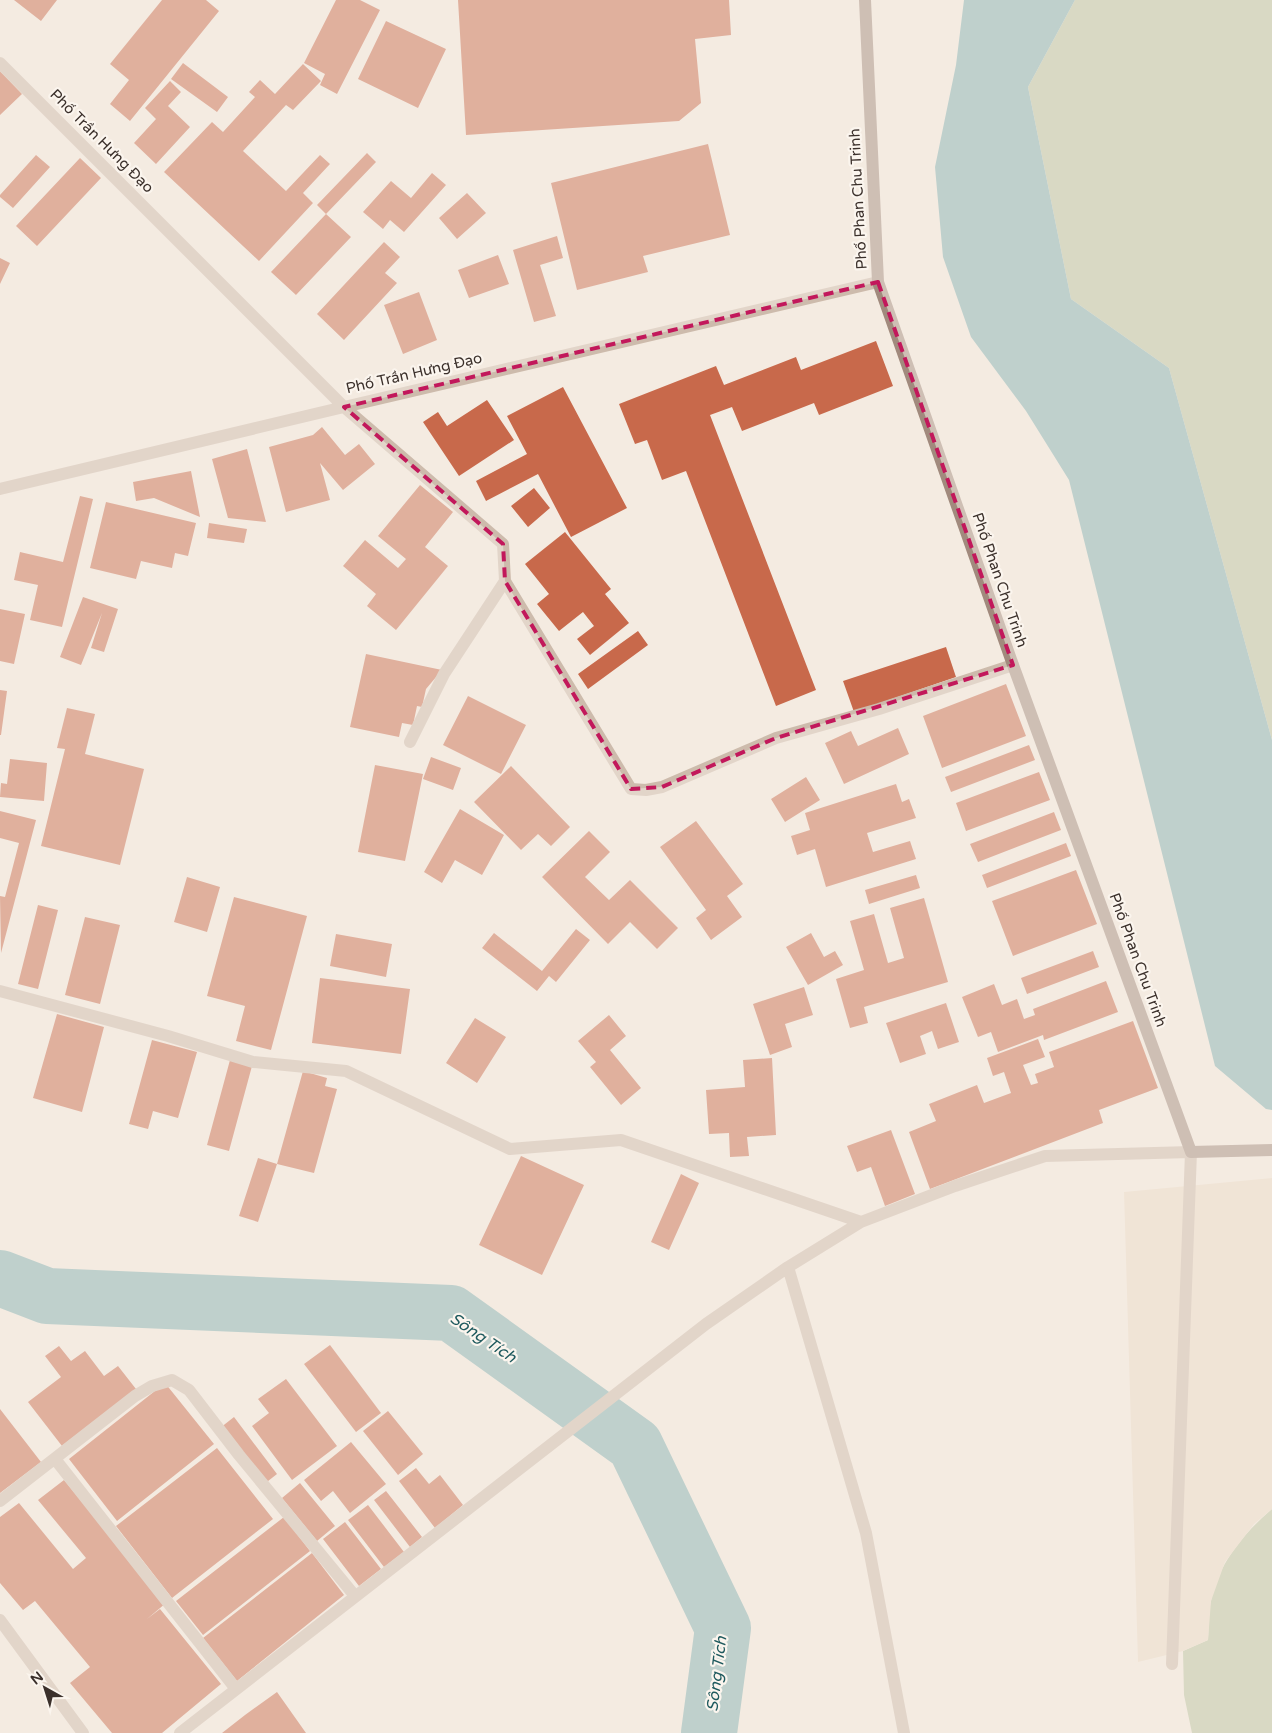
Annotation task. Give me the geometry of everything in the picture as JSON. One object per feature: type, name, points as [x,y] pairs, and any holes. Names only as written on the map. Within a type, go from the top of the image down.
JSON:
[{"type":"main road","name":"Phố Phan Chu Trinh","points":[[864,0],[878,282],[1013,665],[1191,1152]]},
{"type":"main road","points":[[1191,1152],[1272,1150]]},
{"type":"street","name":"Phố Trần Hưng Đạo","points":[[0,63],[344,406],[878,282]]},
{"type":"street","points":[[0,489],[344,406],[503,544],[505,581],[631,789],[646,790],[662,787],[776,738],[879,709],[1013,665]]},
{"type":"street","points":[[410,742],[444,674],[505,581]]},
{"type":"street","points":[[0,991],[168,1036],[253,1062],[346,1071],[510,1149],[621,1140],[861,1222]]},
{"type":"street","points":[[180,1733],[706,1324],[788,1267],[861,1222],[955,1186],[1046,1156],[1191,1152],[1172,1664]]},
{"type":"street","points":[[788,1267],[866,1533],[904,1733]]},
{"type":"street","points":[[0,1501],[135,1396],[152,1386],[172,1380],[189,1390],[239,1455],[355,1596]]},
{"type":"street","points":[[55,1459],[236,1689]]},
{"type":"street","points":[[0,1620],[83,1733]]},
{"type":"highlighted area","points":[[878,282],[1013,665],[776,738],[662,787],[631,789],[505,581],[503,544],[344,407]]},
{"type":"green space","points":[[1075,0],[1272,0],[1272,740],[1169,368],[1071,299],[1028,87]]},
{"type":"green space","points":[[1272,1509],[1272,1733],[1192,1733],[1184,1695],[1183,1651],[1208,1640],[1210,1606],[1214,1587],[1220,1574],[1242,1539]]},
{"type":"shaded area","points":[[1272,1178],[1272,1509],[1254,1524],[1225,1562],[1211,1601],[1208,1640],[1183,1651],[1138,1662],[1124,1192]]},
{"type":"water","points":[[964,0],[1075,0],[1028,87],[1071,299],[1169,368],[1272,740],[1272,1110],[1266,1109],[1215,1066],[1069,480],[1026,411],[971,337],[943,257],[935,167],[956,65]]},
{"type":"building","points":[[14,0],[57,0],[41,21]]},
{"type":"building","points":[[162,0],[206,0],[219,11],[130,121],[110,104],[129,80],[110,64]]},
{"type":"building","points":[[336,0],[360,0],[380,10],[337,94],[320,85],[325,74],[304,63]]},
{"type":"building","points":[[458,0],[729,0],[731,35],[695,39],[701,103],[679,121],[466,135]]},
{"type":"building","points":[[386,21],[446,49],[418,108],[358,79]]},
{"type":"building","points":[[183,63],[228,97],[217,112],[171,79]]},
{"type":"building","points":[[303,64],[321,81],[293,110],[286,105],[243,151],[286,191],[320,155],[330,164],[303,193],[313,203],[259,261],[164,172],[212,122],[223,132],[255,97],[249,92],[260,80],[275,94]]},
{"type":"building","points":[[0,71],[22,94],[0,115]]},
{"type":"building","points":[[170,81],[181,92],[168,106],[190,127],[156,164],[134,143],[156,119],[145,108]]},
{"type":"building","points":[[708,144],[730,235],[643,256],[648,272],[577,290],[551,183]]},
{"type":"building","points":[[367,153],[376,162],[326,214],[317,205]]},
{"type":"building","points":[[36,155],[50,167],[13,208],[0,195]]},
{"type":"building","points":[[80,158],[101,178],[37,246],[16,226]]},
{"type":"building","points":[[432,173],[446,185],[404,232],[390,220],[383,229],[363,212],[391,181],[411,198]]},
{"type":"building","points":[[467,193],[486,213],[457,239],[439,218]]},
{"type":"building","points":[[326,214],[351,237],[296,295],[271,272]]},
{"type":"building","points":[[557,236],[563,258],[540,265],[556,316],[534,322],[513,250]]},
{"type":"building","points":[[384,242],[400,257],[385,273],[397,283],[344,340],[317,314]]},
{"type":"building","points":[[498,255],[509,284],[469,298],[458,270]]},
{"type":"building","points":[[0,258],[10,263],[0,284]]},
{"type":"building","points":[[419,292],[437,340],[403,354],[384,305]]},
{"type":"building","points":[[876,341],[893,386],[819,415],[814,403],[742,431],[732,407],[710,415],[816,690],[776,706],[686,471],[662,480],[647,440],[635,444],[619,404],[716,366],[724,385],[796,357],[801,370]]},
{"type":"building","points":[[563,387],[627,508],[571,537],[538,474],[486,501],[476,481],[527,454],[507,416]]},
{"type":"building","points":[[487,400],[514,440],[459,476],[423,422],[438,412],[447,426]]},
{"type":"building","points":[[322,427],[345,455],[359,444],[375,464],[343,490],[320,463],[330,500],[286,512],[269,447],[313,435]]},
{"type":"building","points":[[247,449],[266,522],[228,518],[212,459]]},
{"type":"building","points":[[191,471],[200,517],[154,498],[136,501],[133,482]]},
{"type":"building","points":[[420,485],[453,512],[425,547],[448,566],[396,630],[367,606],[376,594],[343,566],[365,540],[398,568],[406,559],[378,536]]},
{"type":"building","points":[[534,488],[550,508],[528,527],[511,506]]},
{"type":"building","points":[[80,496],[93,499],[62,627],[30,620],[38,585],[14,580],[20,552],[63,562]]},
{"type":"building","points":[[106,502],[196,523],[188,556],[175,553],[172,568],[141,561],[136,579],[90,568]]},
{"type":"building","points":[[209,523],[247,529],[244,543],[207,538]]},
{"type":"building","points":[[565,532],[611,589],[605,594],[629,623],[590,655],[577,639],[594,626],[583,612],[559,631],[537,604],[549,594],[525,564]]},
{"type":"building","points":[[83,597],[118,609],[104,652],[91,648],[102,613],[81,665],[60,657]]},
{"type":"building","points":[[0,609],[25,614],[14,664],[0,661]]},
{"type":"building","points":[[638,631],[648,645],[588,689],[578,674]]},
{"type":"building","points":[[946,647],[956,677],[854,712],[843,681]]},
{"type":"building","points":[[366,654],[442,670],[426,689],[422,707],[417,706],[413,725],[402,723],[399,737],[350,727]]},
{"type":"building","points":[[1006,684],[1026,736],[942,768],[923,716]]},
{"type":"building","points":[[0,690],[7,691],[1,735],[0,735]]},
{"type":"building","points":[[468,696],[526,725],[501,774],[443,745]]},
{"type":"building","points":[[67,708],[95,714],[85,754],[144,769],[120,865],[41,846],[65,749],[57,748]]},
{"type":"building","points":[[898,728],[909,754],[844,784],[825,743],[851,731],[858,746]]},
{"type":"building","points":[[1029,745],[1035,760],[951,792],[945,777]]},
{"type":"building","points":[[431,757],[461,768],[453,790],[423,779]]},
{"type":"building","points":[[10,759],[47,763],[44,801],[0,797],[1,783],[7,784]]},
{"type":"building","points":[[375,765],[423,774],[405,861],[358,852]]},
{"type":"building","points":[[511,766],[570,827],[551,846],[538,834],[521,850],[474,802]]},
{"type":"building","points":[[1039,772],[1050,800],[966,831],[956,803]]},
{"type":"building","points":[[806,777],[820,800],[785,822],[771,799]]},
{"type":"building","points":[[896,784],[902,802],[909,799],[916,818],[867,833],[873,852],[910,841],[916,859],[826,887],[815,849],[797,855],[791,836],[810,830],[805,813]]},
{"type":"building","points":[[460,809],[504,835],[482,875],[455,860],[442,883],[424,872]]},
{"type":"building","points":[[0,811],[36,820],[1,953],[0,896],[5,897],[19,843],[0,838]]},
{"type":"building","points":[[1054,812],[1061,830],[978,862],[970,844]]},
{"type":"building","points":[[696,821],[743,884],[727,896],[742,917],[711,940],[696,918],[706,910],[660,847]]},
{"type":"building","points":[[589,831],[610,852],[585,877],[609,900],[630,880],[678,928],[657,949],[630,922],[608,944],[542,877]]},
{"type":"building","points":[[1066,843],[1071,856],[987,888],[982,875]]},
{"type":"building","points":[[1076,870],[1097,924],[1013,956],[992,901]]},
{"type":"building","points":[[916,875],[920,888],[869,904],[865,890]]},
{"type":"building","points":[[187,877],[220,887],[207,932],[174,922]]},
{"type":"building","points":[[234,897],[307,916],[271,1050],[236,1041],[245,1006],[207,996]]},
{"type":"building","points":[[924,898],[948,982],[864,1007],[868,1023],[850,1028],[836,979],[864,970],[850,921],[874,914],[888,963],[904,958],[890,908]]},
{"type":"building","points":[[38,905],[58,910],[38,989],[18,984]]},
{"type":"building","points":[[85,917],[120,925],[100,1004],[65,995]]},
{"type":"building","points":[[576,929],[590,940],[556,982],[549,976],[537,991],[482,948],[494,933],[542,971]]},
{"type":"building","points":[[811,933],[824,957],[835,951],[843,965],[808,985],[786,947]]},
{"type":"building","points":[[336,934],[392,944],[386,977],[330,966]]},
{"type":"building","points":[[1093,951],[1099,967],[1027,994],[1021,978]]},
{"type":"building","points":[[320,978],[410,989],[401,1054],[312,1043]]},
{"type":"building","points":[[1106,981],[1118,1012],[1044,1040],[1043,1035],[998,1052],[991,1032],[978,1037],[962,997],[994,984],[1002,1005],[1017,999],[1024,1019],[1035,1015],[1033,1009]]},
{"type":"building","points":[[804,987],[813,1015],[785,1024],[792,1047],[770,1055],[753,1004]]},
{"type":"building","points":[[946,1003],[959,1042],[938,1049],[932,1031],[920,1036],[926,1054],[900,1063],[886,1023]]},
{"type":"building","points":[[57,1014],[104,1027],[82,1112],[33,1098]]},
{"type":"building","points":[[609,1015],[626,1036],[610,1050],[641,1088],[621,1105],[590,1067],[596,1062],[578,1041]]},
{"type":"building","points":[[475,1018],[506,1037],[477,1083],[446,1063]]},
{"type":"building","points":[[1133,1021],[1158,1088],[1099,1110],[1103,1123],[930,1189],[909,1132],[936,1121],[929,1104],[977,1085],[984,1103],[1011,1093],[1004,1072],[993,1076],[987,1058],[1038,1039],[1045,1057],[1023,1065],[1031,1085],[1038,1083],[1035,1074],[1054,1067],[1049,1052]]},
{"type":"building","points":[[152,1040],[197,1052],[178,1118],[153,1111],[148,1129],[129,1124]]},
{"type":"building","points":[[772,1058],[776,1135],[747,1137],[749,1156],[730,1157],[729,1133],[709,1134],[706,1090],[745,1087],[743,1060]]},
{"type":"building","points":[[230,1060],[252,1066],[229,1151],[207,1145]]},
{"type":"building","points":[[303,1071],[327,1078],[325,1086],[337,1089],[314,1173],[277,1164]]},
{"type":"building","points":[[891,1130],[915,1194],[885,1206],[871,1167],[857,1172],[847,1146]]},
{"type":"building","points":[[521,1156],[584,1185],[542,1275],[479,1245]]},
{"type":"building","points":[[258,1158],[277,1164],[258,1222],[239,1216]]},
{"type":"building","points":[[681,1174],[699,1183],[669,1250],[651,1242]]},
{"type":"building","points":[[330,1345],[381,1413],[356,1432],[304,1364]]},
{"type":"building","points":[[59,1346],[71,1361],[85,1351],[104,1376],[118,1366],[136,1389],[62,1446],[28,1402],[61,1377],[45,1356]]},
{"type":"building","points":[[286,1379],[337,1446],[292,1480],[252,1426],[269,1413],[258,1399]]},
{"type":"building","points":[[165,1383],[214,1444],[117,1521],[69,1459]]},
{"type":"building","points":[[0,1409],[41,1462],[0,1493]]},
{"type":"building","points":[[388,1411],[423,1454],[398,1475],[363,1431]]},
{"type":"building","points":[[234,1417],[277,1474],[263,1485],[220,1428]]},
{"type":"building","points":[[351,1442],[386,1484],[350,1513],[333,1491],[321,1501],[304,1480]]},
{"type":"building","points":[[217,1448],[273,1519],[172,1598],[116,1526]]},
{"type":"building","points":[[416,1468],[429,1484],[440,1475],[463,1505],[435,1528],[399,1481]]},
{"type":"building","points":[[64,1480],[166,1603],[147,1619],[160,1609],[221,1684],[162,1733],[112,1733],[70,1683],[90,1667],[35,1601],[23,1610],[0,1583],[0,1517],[19,1503],[73,1569],[86,1558],[38,1500]]},
{"type":"building","points":[[300,1483],[335,1526],[317,1541],[282,1498]]},
{"type":"building","points":[[386,1491],[422,1537],[410,1547],[374,1500]]},
{"type":"building","points":[[368,1505],[404,1552],[384,1567],[348,1520]]},
{"type":"building","points":[[284,1517],[310,1551],[203,1635],[176,1601]]},
{"type":"building","points":[[345,1522],[381,1569],[359,1586],[323,1539]]},
{"type":"building","points":[[312,1553],[344,1595],[237,1681],[203,1638]]},
{"type":"building","points":[[277,1692],[306,1733],[222,1733],[245,1715]]},
{"type":"waterway","name":"Sông Tích","points":[[0,1278],[47,1296],[451,1313],[635,1445],[723,1628],[709,1733]]}]
